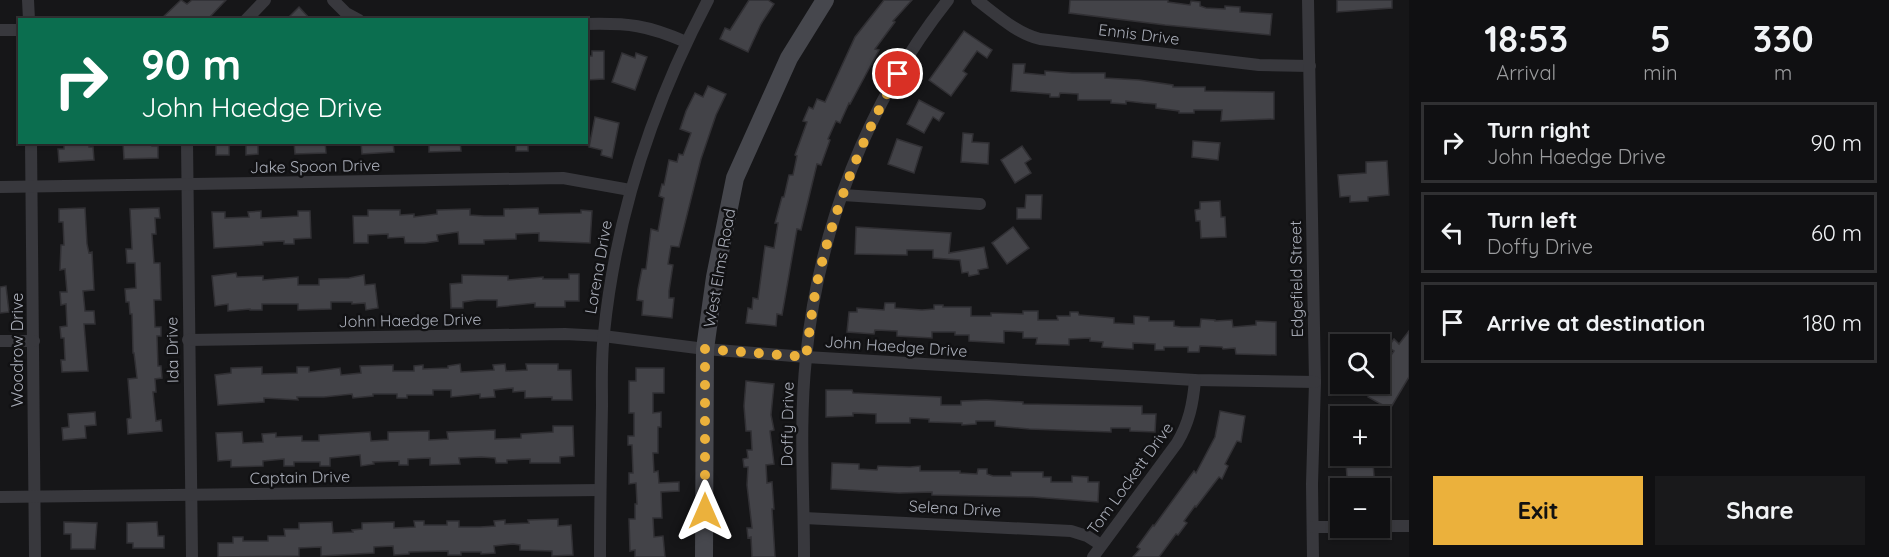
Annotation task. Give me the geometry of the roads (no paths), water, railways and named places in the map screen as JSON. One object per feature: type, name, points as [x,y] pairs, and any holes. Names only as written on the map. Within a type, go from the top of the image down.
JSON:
[{"type":"main road","name":"West Elms Road","points":[[704,557],[705,349],[715,277],[735,178],[789,58],[825,0]]},
{"type":"street","points":[[28,0],[28,18]]},
{"type":"street","points":[[248,18],[265,0]]},
{"type":"street","points":[[333,0],[346,13],[355,18]]},
{"type":"street","name":"Lorena Drive","points":[[600,557],[603,336],[612,269],[630,190],[658,106],[686,42],[708,0]]},
{"type":"street","name":"Doffy Drive","points":[[804,557],[802,447],[806,357],[820,271],[856,158],[879,108],[908,57],[948,0]]},
{"type":"street","name":"Ennis Drive","points":[[977,0],[1022,32],[1040,39],[1251,64],[1310,66]]},
{"type":"street","name":"Edgefield Street","points":[[1308,0],[1315,382],[1312,484],[1313,557]]},
{"type":"street","points":[[588,24],[647,27],[686,42]]},
{"type":"street","points":[[0,30],[18,30]]},
{"type":"street","name":"Woodrow Drive","points":[[31,144],[35,557]]},
{"type":"street","name":"Ida Drive","points":[[187,144],[192,557]]},
{"type":"street","name":"Jake Spoon Drive","points":[[0,187],[564,178],[630,190]]},
{"type":"street","points":[[843,195],[980,204]]},
{"type":"street","name":"John Haedge Drive","points":[[188,340],[565,334],[806,357],[1196,380],[1315,382]]},
{"type":"street","points":[[0,341],[34,341]]},
{"type":"street","name":"Tom Lockett Drive","points":[[1093,557],[1187,427],[1193,406],[1196,380]]},
{"type":"street","name":"Captain Drive","points":[[0,497],[600,490]]},
{"type":"street","name":"Selena Drive","points":[[804,518],[1062,530],[1087,536],[1101,546]]},
{"type":"street","points":[[1390,526],[1409,526]]},
{"type":"street","points":[[1313,527],[1330,527]]}]
